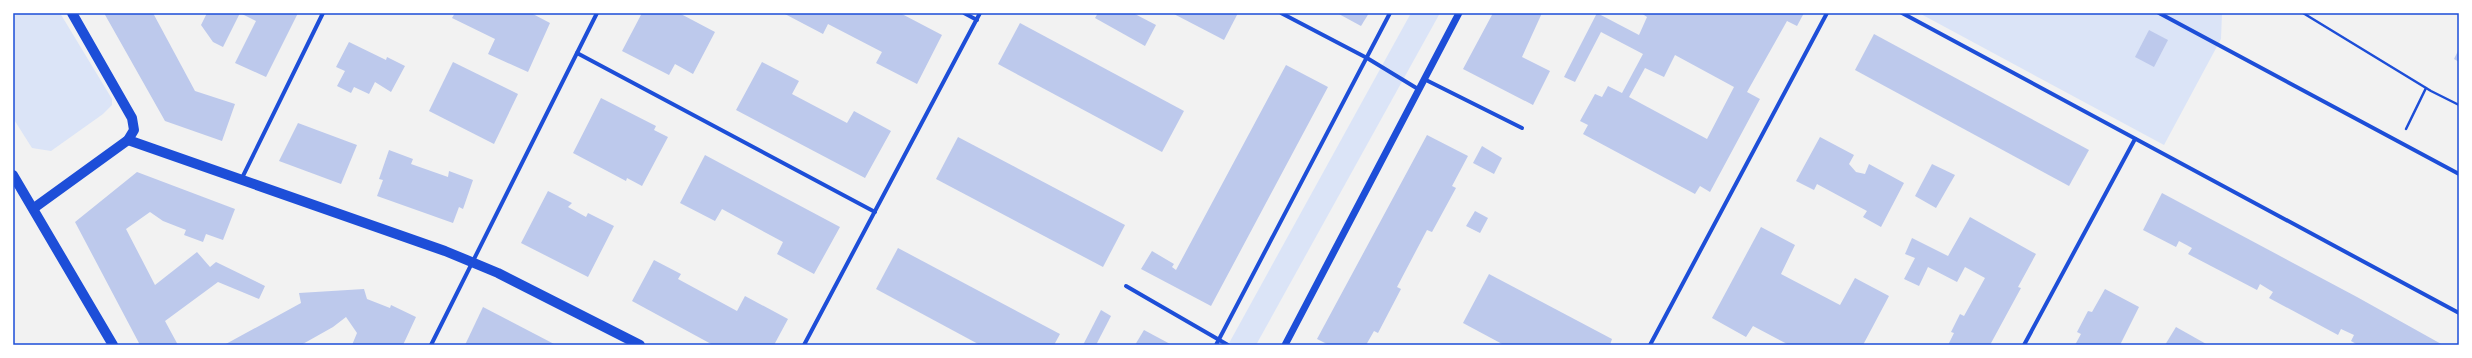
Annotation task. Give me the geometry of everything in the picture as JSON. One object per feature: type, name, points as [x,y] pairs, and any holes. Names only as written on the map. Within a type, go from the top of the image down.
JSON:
[{"type":"main road","points":[[34,208],[128,140],[134,130],[132,118],[72,13]]},
{"type":"main road","points":[[128,140],[471,262],[541,294],[640,345]]},
{"type":"main road","points":[[13,175],[34,208],[113,345]]},
{"type":"street","points":[[241,180],[323,13]]},
{"type":"street","points":[[431,345],[471,262],[597,13]]},
{"type":"street","points":[[964,13],[977,20]]},
{"type":"street","points":[[804,345],[980,13]]},
{"type":"street","points":[[1281,13],[1367,58],[1418,89]]},
{"type":"street","points":[[1217,343],[1390,13]]},
{"type":"street","points":[[1285,345],[1459,13]]},
{"type":"street","points":[[1650,345],[1827,13]]},
{"type":"street","points":[[1902,13],[2459,313]]},
{"type":"street","points":[[2159,13],[2459,174]]},
{"type":"street","points":[[578,53],[875,212]]},
{"type":"street","points":[[1424,79],[1522,128]]},
{"type":"street","points":[[2024,345],[2135,138]]},
{"type":"street","points":[[1126,286],[1217,343],[1228,345]]},
{"type":"path","points":[[2303,13],[2426,88],[2459,105]]},
{"type":"path","points":[[2400,142],[2426,88]]},
{"type":"shaded area","points":[[19,13],[60,13],[112,99],[112,105],[103,114],[51,151],[32,148],[13,118],[13,17]]},
{"type":"shaded area","points":[[1411,13],[1440,13],[1256,345],[1228,345]]},
{"type":"shaded area","points":[[1919,13],[2222,13],[2221,39],[2164,145]]},
{"type":"building","points":[[104,13],[153,13],[195,91],[235,104],[222,141],[165,121]]},
{"type":"building","points":[[207,13],[240,13],[223,47],[213,42],[201,25]]},
{"type":"building","points":[[240,13],[298,13],[266,77],[235,63],[256,21]]},
{"type":"building","points":[[455,13],[531,13],[550,23],[528,72],[488,54],[495,39],[452,18]]},
{"type":"building","points":[[642,13],[679,13],[715,32],[693,74],[675,64],[669,75],[622,51]]},
{"type":"building","points":[[783,13],[900,13],[942,35],[917,84],[876,63],[882,52],[828,24],[823,34]]},
{"type":"building","points":[[1098,13],[1133,13],[1156,25],[1145,46],[1095,18]]},
{"type":"building","points":[[1172,13],[1238,13],[1224,40]]},
{"type":"building","points":[[1337,13],[1369,13],[1361,26]]},
{"type":"building","points":[[1493,13],[1542,13],[1522,57],[1550,71],[1533,105],[1463,69]]},
{"type":"building","points":[[1597,13],[1639,35],[1647,17],[1641,13],[1804,13],[1797,26],[1787,21],[1747,92],[1760,99],[1710,192],[1700,186],[1695,194],[1583,134],[1588,125],[1580,121],[1595,94],[1602,97],[1608,86],[1622,93],[1643,54],[1601,32],[1575,82],[1564,77]],"holes":[[[1675,55],[1734,87],[1707,139],[1629,97],[1645,68],[1664,77]]]},
{"type":"building","points":[[1020,23],[1184,111],[1162,152],[998,64]]},
{"type":"building","points":[[2149,30],[2168,40],[2154,67],[2135,57]]},
{"type":"building","points":[[1874,34],[2089,150],[2069,186],[1855,70]]},
{"type":"building","points":[[349,42],[386,60],[387,57],[405,66],[391,92],[375,82],[369,94],[354,87],[351,93],[337,86],[345,71],[336,67]]},
{"type":"building","points":[[2459,49],[2459,62],[2454,59]]},
{"type":"building","points":[[453,62],[518,94],[494,144],[429,111]]},
{"type":"building","points":[[762,62],[799,81],[792,94],[847,123],[854,111],[891,131],[865,178],[736,110]]},
{"type":"building","points":[[1286,65],[1328,87],[1211,306],[1141,269],[1152,251],[1174,264],[1172,267],[1176,270]]},
{"type":"building","points":[[601,98],[656,126],[654,130],[668,137],[642,186],[627,178],[626,181],[573,153]]},
{"type":"building","points":[[298,123],[357,145],[341,184],[279,161]]},
{"type":"building","points":[[1427,135],[1468,156],[1452,186],[1456,188],[1432,232],[1427,230],[1397,287],[1401,289],[1378,333],[1374,331],[1366,345],[1329,345],[1317,339]]},
{"type":"building","points":[[958,137],[1125,225],[1103,267],[936,179]]},
{"type":"building","points":[[1820,137],[1854,155],[1849,164],[1856,172],[1865,174],[1869,164],[1904,183],[1881,227],[1863,217],[1867,211],[1817,184],[1814,190],[1796,181]]},
{"type":"building","points":[[1482,146],[1502,158],[1494,174],[1473,163]]},
{"type":"building","points":[[389,150],[413,159],[411,164],[448,177],[449,171],[473,180],[463,209],[459,207],[453,223],[377,196],[383,180],[379,179]]},
{"type":"building","points":[[705,155],[840,227],[814,274],[777,254],[783,242],[722,209],[715,221],[680,203]]},
{"type":"building","points":[[1932,164],[1955,175],[1936,208],[1915,196]]},
{"type":"building","points":[[137,172],[235,209],[223,240],[206,234],[203,242],[184,235],[186,230],[163,221],[150,212],[126,229],[155,285],[197,252],[210,267],[216,262],[265,286],[259,299],[218,282],[165,321],[178,345],[140,345],[75,222]]},
{"type":"building","points":[[548,191],[572,203],[568,207],[586,217],[588,213],[614,226],[588,277],[521,243]]},
{"type":"building","points":[[2162,193],[2357,297],[2443,345],[2358,345],[2351,341],[2354,335],[2341,329],[2338,335],[2269,298],[2273,292],[2260,284],[2257,290],[2188,254],[2192,248],[2179,241],[2176,247],[2143,230]]},
{"type":"building","points":[[1475,211],[1488,218],[1480,233],[1466,226]]},
{"type":"building","points":[[1970,217],[2036,254],[2018,287],[2021,288],[1990,345],[1948,345],[1954,333],[1951,332],[1960,314],[1964,316],[1985,278],[1965,267],[1957,282],[1928,267],[1919,286],[1904,279],[1915,258],[1905,254],[1912,238],[1948,256]]},
{"type":"building","points":[[1761,227],[1795,245],[1781,274],[1840,305],[1855,278],[1889,296],[1863,345],[1789,345],[1753,326],[1746,337],[1712,318]]},
{"type":"building","points":[[898,248],[1060,334],[1054,345],[980,345],[876,289]]},
{"type":"building","points":[[654,260],[681,274],[678,279],[737,311],[745,296],[788,319],[774,345],[713,345],[632,301]]},
{"type":"building","points":[[1489,274],[1612,339],[1610,345],[1504,345],[1463,323]]},
{"type":"building","points":[[364,289],[367,299],[390,308],[391,305],[416,317],[403,345],[352,345],[357,333],[346,317],[333,327],[301,345],[224,345],[301,303],[299,293]]},
{"type":"building","points":[[2105,289],[2139,307],[2120,345],[2075,345],[2081,334],[2077,332],[2088,311],[2092,312]]},
{"type":"building","points":[[483,307],[556,345],[465,345]]},
{"type":"building","points":[[1101,310],[1111,316],[1096,345],[1083,345]]},
{"type":"building","points":[[2176,327],[2208,345],[2165,345]]},
{"type":"building","points":[[1144,330],[1172,345],[1135,345]]}]
